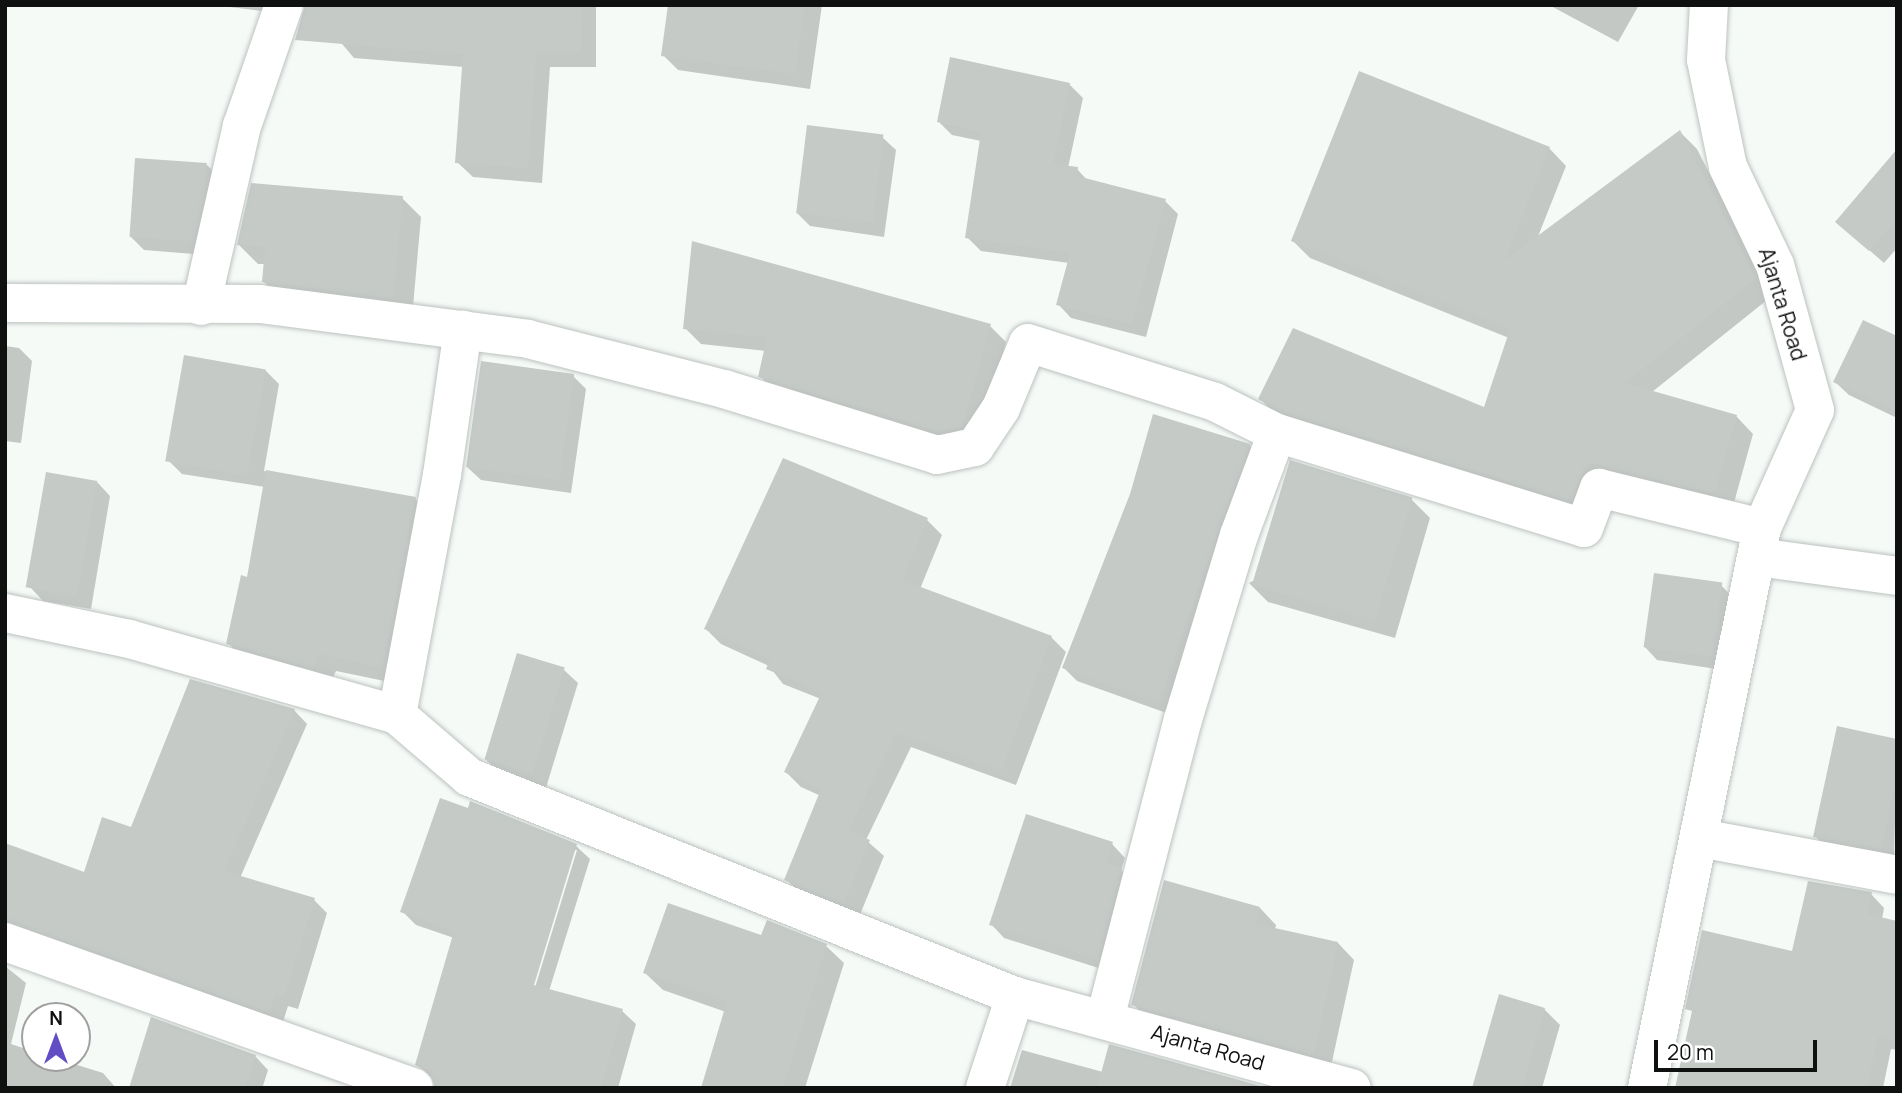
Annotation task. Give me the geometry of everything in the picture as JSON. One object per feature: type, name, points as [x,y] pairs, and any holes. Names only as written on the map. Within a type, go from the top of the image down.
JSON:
[{"type":"street","points":[[201,306],[242,126],[284,5]]},
{"type":"street","name":"Ajanta Road","points":[[1647,1088],[1759,543],[1815,410],[1775,265],[1728,167],[1706,60],[1709,5]]},
{"type":"street","points":[[5,303],[201,306],[260,304],[528,339],[724,389],[937,455],[975,447],[1001,408],[1028,342],[1215,402],[1277,433],[1584,528],[1599,488],[1759,543],[1897,576]]},
{"type":"street","points":[[5,613],[129,639],[397,715],[442,475],[463,330]]},
{"type":"street","points":[[1105,1017],[1182,719],[1239,535],[1277,433]]},
{"type":"street","name":"Ajanta Road","points":[[397,715],[469,778],[1015,996],[1105,1017],[1352,1088]]},
{"type":"street","points":[[1700,838],[1897,875]]},
{"type":"street","points":[[5,942],[414,1088]]},
{"type":"street","points":[[985,1088],[1015,996]]},
{"type":"building","points":[[305,5],[582,5],[581,53],[536,52],[528,168],[455,163],[463,54],[295,40]]},
{"type":"building","points":[[668,5],[804,9],[795,74],[661,56]]},
{"type":"building","points":[[950,57],[1070,83],[1053,164],[1078,167],[1077,176],[1166,199],[1132,324],[1056,305],[1070,253],[965,238],[981,132],[937,122]]},
{"type":"building","points":[[1359,71],[1550,147],[1504,261],[1680,130],[1756,278],[1625,383],[1737,415],[1714,494],[1588,462],[1571,501],[1285,413],[1258,399],[1293,328],[1484,407],[1510,329],[1291,241]]},
{"type":"building","points":[[807,125],[883,134],[873,223],[796,213]]},
{"type":"building","points":[[1897,149],[1897,219],[1869,251],[1835,222]]},
{"type":"building","points":[[135,158],[207,163],[201,242],[129,237]]},
{"type":"building","points":[[251,183],[403,196],[393,299],[262,282],[265,247],[237,245]]},
{"type":"building","points":[[692,241],[991,324],[962,427],[938,432],[758,377],[767,337],[683,329]]},
{"type":"building","points":[[1863,320],[1897,336],[1897,412],[1833,382]]},
{"type":"building","points":[[184,355],[266,369],[247,476],[165,461]]},
{"type":"building","points":[[481,361],[574,374],[559,480],[466,467]]},
{"type":"building","points":[[1153,414],[1250,444],[1158,703],[1062,668],[1130,494]]},
{"type":"building","points":[[783,458],[928,518],[902,580],[1052,636],[1001,771],[896,733],[848,831],[870,840],[843,904],[784,880],[821,789],[784,772],[822,692],[766,669],[770,659],[704,629]]},
{"type":"building","points":[[1290,460],[1412,497],[1374,622],[1252,584]]},
{"type":"building","points":[[266,470],[416,497],[383,668],[319,654],[313,668],[226,644],[241,575],[247,577]]},
{"type":"building","points":[[46,472],[97,481],[77,596],[26,587]]},
{"type":"building","points":[[1654,573],[1722,583],[1712,657],[1644,647]]},
{"type":"building","points":[[517,653],[565,668],[532,774],[485,759]]},
{"type":"building","points":[[190,679],[295,709],[224,871],[315,898],[284,997],[275,994],[269,1013],[5,921],[5,843],[84,872],[102,817],[131,827]]},
{"type":"building","points":[[1837,726],[1897,739],[1897,773],[1881,850],[1813,837]]},
{"type":"building","points":[[440,798],[468,808],[470,801],[577,844],[534,985],[623,1009],[601,1088],[435,1088],[430,1073],[415,1065],[454,931],[400,912]]},
{"type":"building","points":[[1026,814],[1113,842],[1106,864],[1122,868],[1098,959],[989,925]]},
{"type":"building","points":[[1164,880],[1260,907],[1256,924],[1338,942],[1314,1055],[1131,1005]]},
{"type":"building","points":[[1808,881],[1872,892],[1867,914],[1897,921],[1897,1041],[1878,1036],[1867,1088],[1675,1088],[1692,1011],[1685,1009],[1702,930],[1792,951]]},
{"type":"building","points":[[668,903],[761,935],[767,920],[827,944],[783,1088],[701,1088],[727,1001],[643,973]]},
{"type":"building","points":[[1499,994],[1545,1008],[1522,1088],[1472,1088]]},
{"type":"building","points":[[151,1017],[256,1055],[245,1088],[129,1088]]},
{"type":"building","points":[[1109,1044],[1268,1088],[1097,1088]]}]
